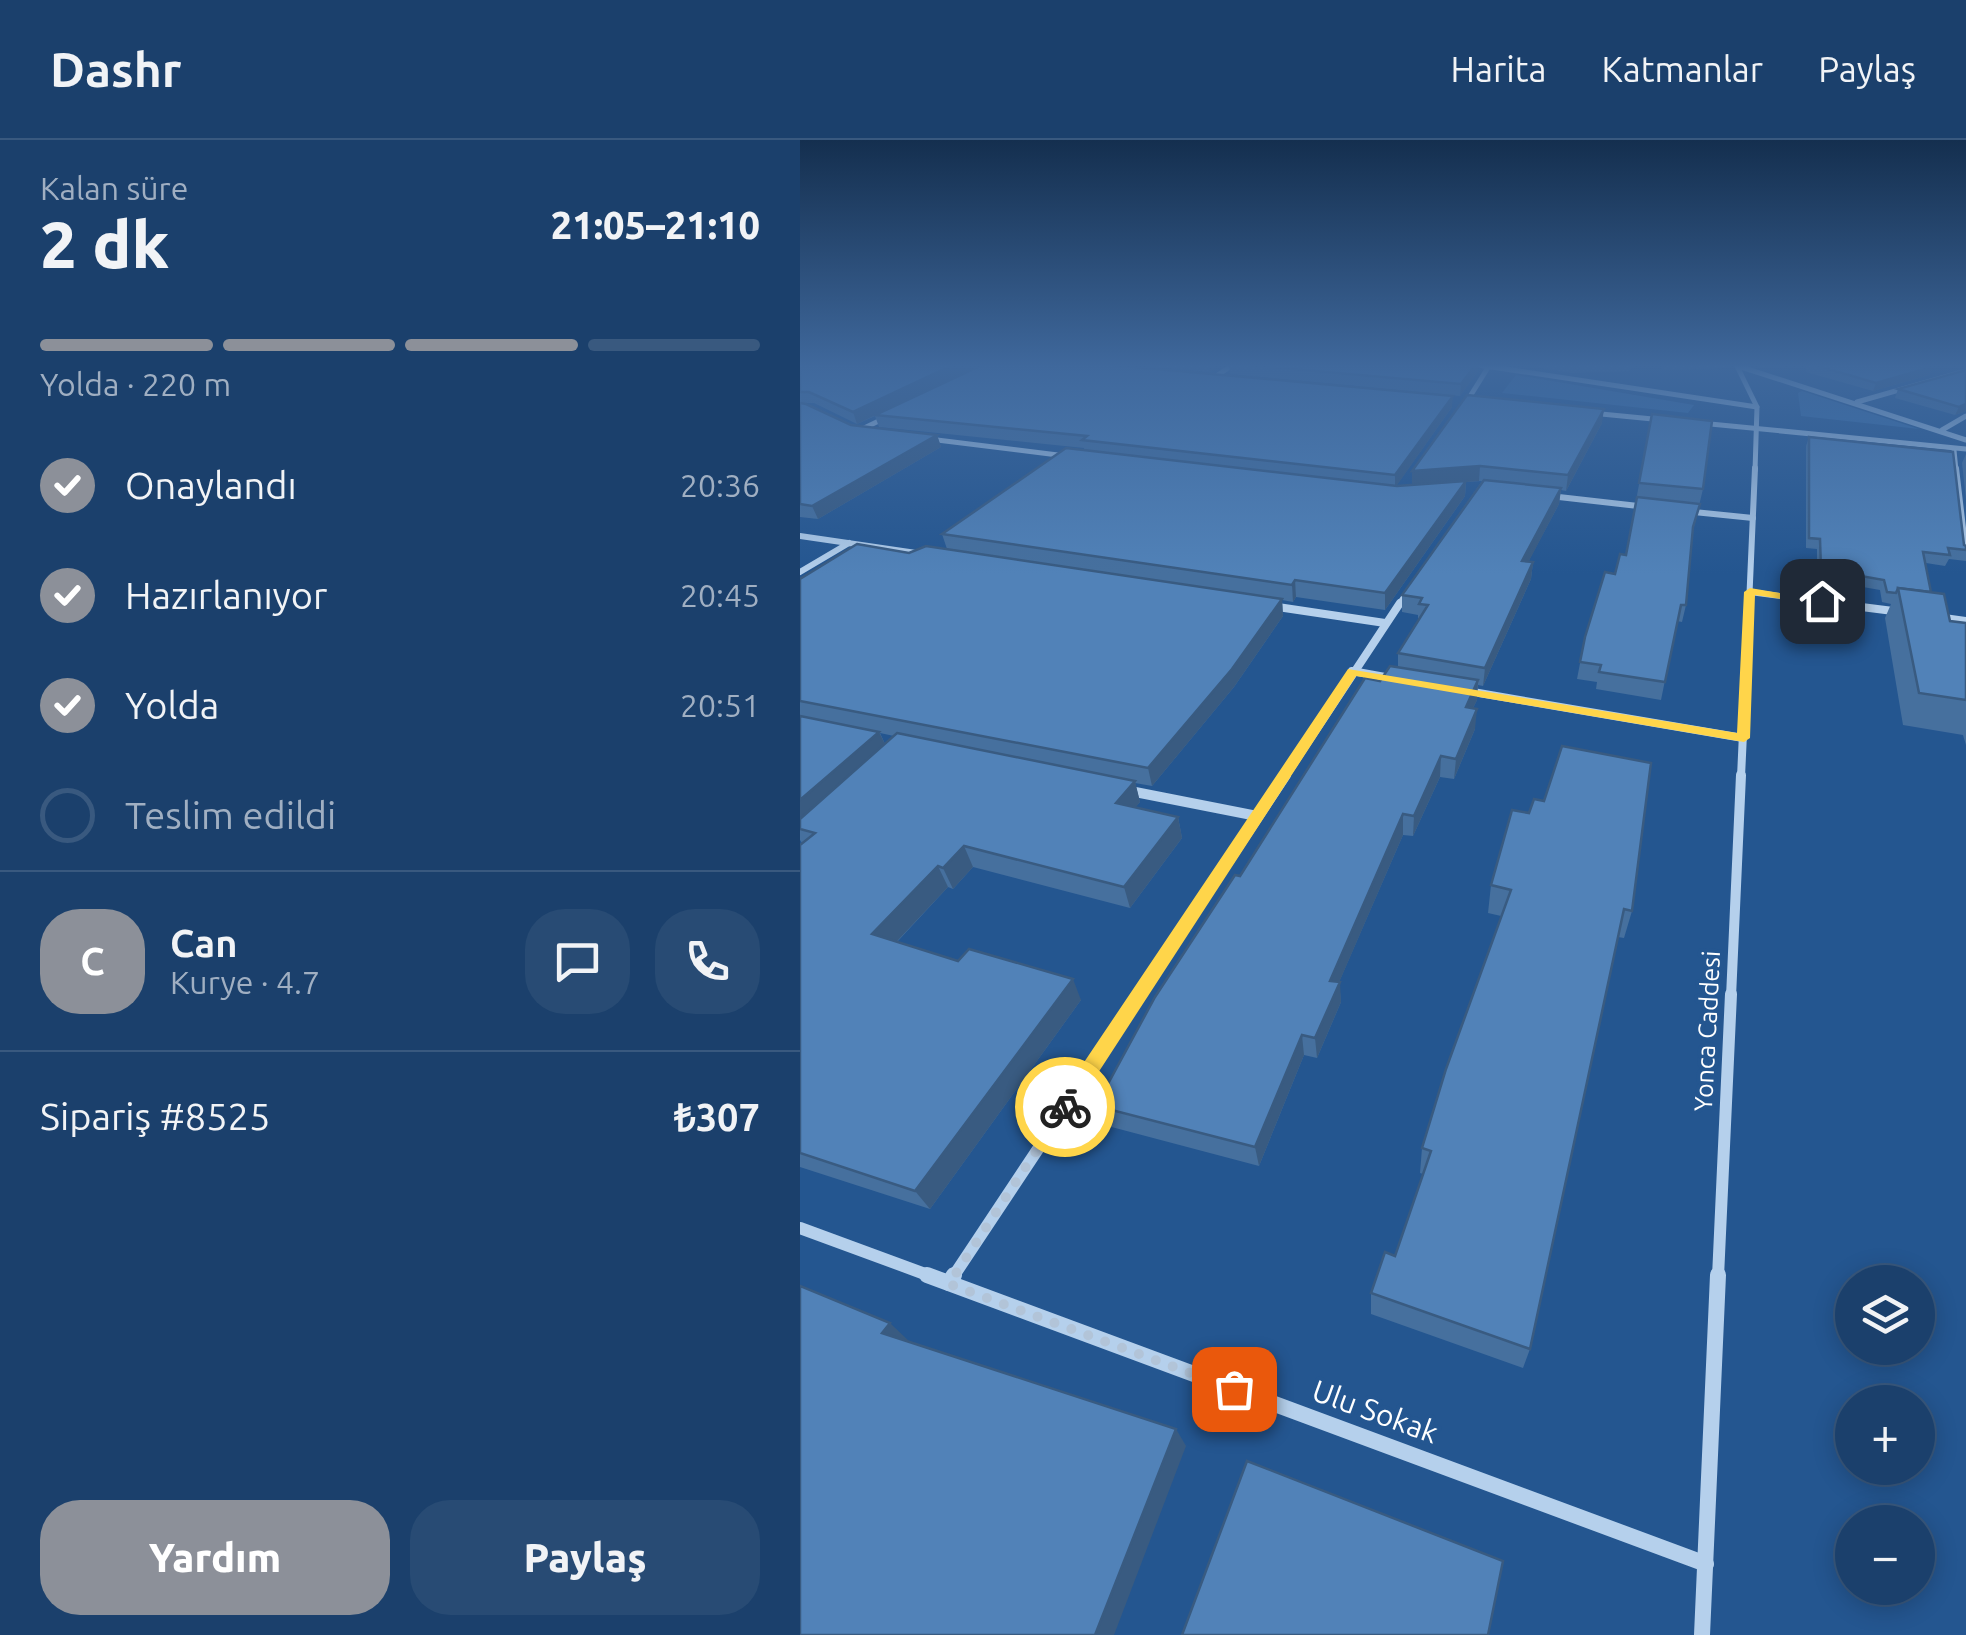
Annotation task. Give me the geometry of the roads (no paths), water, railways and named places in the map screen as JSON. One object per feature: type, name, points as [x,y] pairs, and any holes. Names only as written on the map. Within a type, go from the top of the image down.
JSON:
[{"type":"street","name":"Yonca Caddesi","points":[[1702,1635],[1757,434]]},
{"type":"street","points":[[1802,434],[1966,449]]},
{"type":"street","points":[[913,438],[1084,458]]},
{"type":"street","points":[[1954,450],[1966,554]]},
{"type":"street","points":[[1537,495],[1655,508]]},
{"type":"street","points":[[1674,510],[1753,518]]},
{"type":"street","points":[[800,536],[926,555]]},
{"type":"street","points":[[800,572],[849,543]]},
{"type":"street","points":[[949,1284],[1416,578]]},
{"type":"street","points":[[1750,592],[1907,613]]},
{"type":"street","points":[[1251,604],[1385,624]]},
{"type":"street","points":[[1927,616],[1966,621]]},
{"type":"street","points":[[1352,671],[1409,681]]},
{"type":"street","points":[[1447,688],[1744,738]]},
{"type":"street","points":[[1120,789],[1257,816]]},
{"type":"street","name":"Ulu Sokak","points":[[800,1228],[1706,1564]]}]
